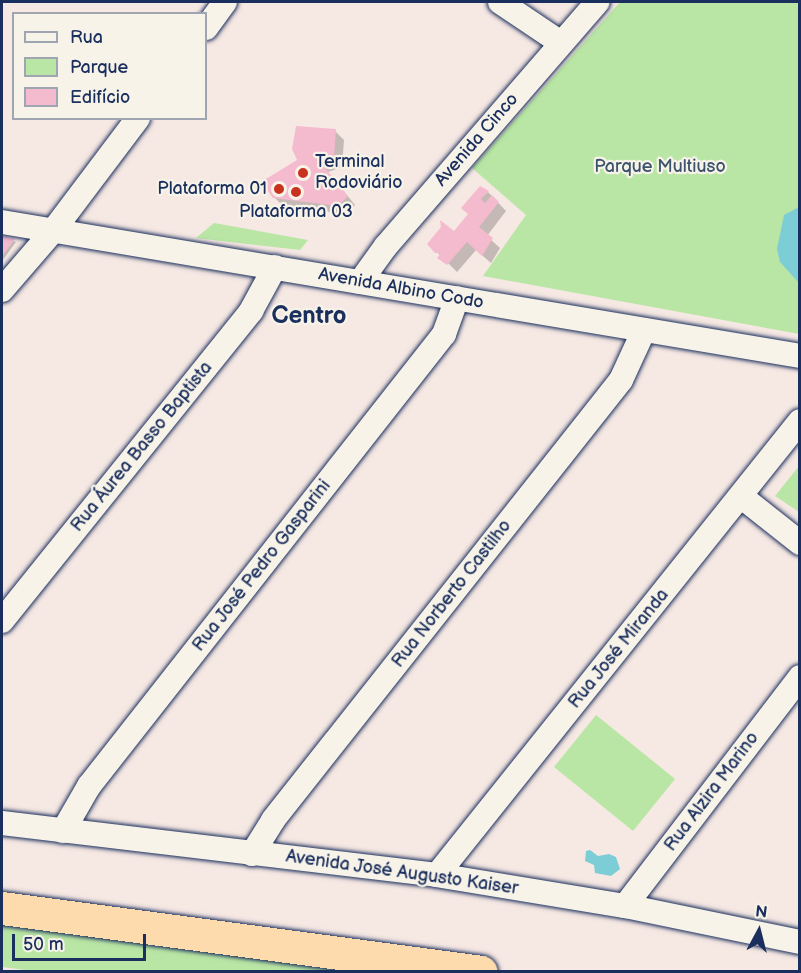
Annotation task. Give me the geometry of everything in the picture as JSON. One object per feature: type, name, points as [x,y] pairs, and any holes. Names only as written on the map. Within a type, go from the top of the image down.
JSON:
[{"type":"highway","points":[[2,908],[481,972]]},
{"type":"street","points":[[207,27],[225,2]]},
{"type":"street","points":[[500,2],[561,43]]},
{"type":"street","name":"Avenida Cinco","points":[[360,282],[386,246],[597,2]]},
{"type":"street","points":[[2,290],[53,231],[136,120]]},
{"type":"street","name":"Avenida Albino Codo","points":[[2,222],[800,356]]},
{"type":"street","name":"Rua Áurea Basso Baptista","points":[[2,621],[250,311],[274,267]]},
{"type":"street","name":"Rua José Pedro Gasparini","points":[[63,831],[89,786],[444,334],[457,298]]},
{"type":"street","name":"Rua Norberto Castilho","points":[[252,854],[273,820],[621,380],[644,330]]},
{"type":"street","name":"Rua José Miranda","points":[[437,875],[742,497],[800,421]]},
{"type":"street","points":[[742,497],[800,543]]},
{"type":"street","name":"Rua Alzira Marino","points":[[625,906],[800,677]]},
{"type":"street","name":"Avenida José Augusto Kaiser","points":[[2,823],[437,875],[625,906],[800,942]]},
{"type":"green space","name":"Parque Multiuso","points":[[620,2],[799,2],[799,334],[483,276],[526,215],[472,168]]},
{"type":"green space","points":[[214,223],[308,240],[300,250],[196,238]]},
{"type":"green space","points":[[799,466],[799,512],[775,496]]},
{"type":"green space","points":[[596,715],[675,779],[633,831],[554,767]]},
{"type":"green space","points":[[2,919],[416,971],[41,972],[2,967]]},
{"type":"water","points":[[799,207],[799,283],[780,262],[777,249],[784,215]]},
{"type":"water","points":[[590,850],[598,856],[609,854],[616,857],[620,869],[611,876],[595,873],[594,865],[585,861],[586,851]]},
{"type":"building","name":"Terminal Rodoviário","points":[[296,126],[336,129],[334,158],[321,163],[348,196],[338,206],[273,198],[261,182],[297,160],[292,149]]},
{"type":"building","points":[[480,186],[489,191],[481,199],[485,203],[492,195],[499,202],[479,227],[493,238],[482,256],[467,242],[447,265],[437,258],[441,253],[435,253],[427,244],[441,227],[440,220],[454,231],[468,214],[461,208]]},
{"type":"building","points":[[2,236],[15,239],[2,256]]},
{"type":"place","name":"Terminal Rodoviário","points":[[303,173]]},
{"type":"place","name":"Plataforma 01","points":[[279,189]]},
{"type":"place","name":"Plataforma 03","points":[[296,192]]},
{"type":"district","name":"Centro","points":[[309,316]]}]
